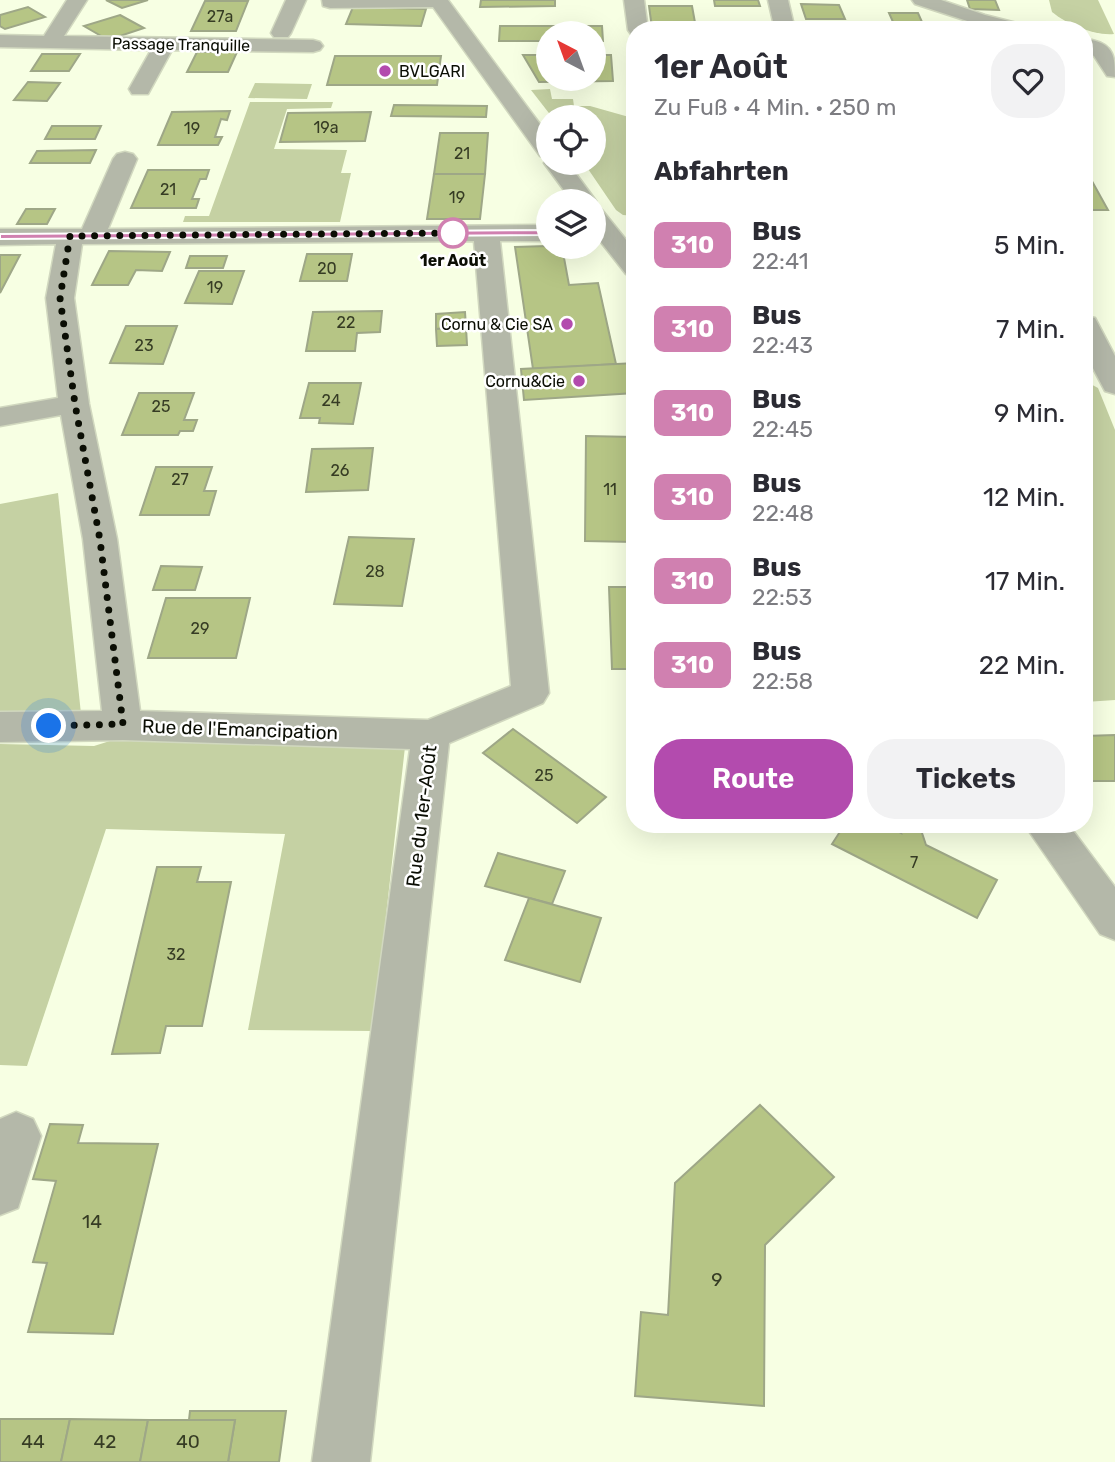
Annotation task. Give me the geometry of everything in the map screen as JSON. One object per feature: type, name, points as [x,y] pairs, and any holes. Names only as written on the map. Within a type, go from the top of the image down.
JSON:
[{"type":"street","points":[[50,42],[78,0]]},
{"type":"street","points":[[281,33],[296,0]]},
{"type":"street","points":[[330,2],[438,0],[536,135]]},
{"type":"street","points":[[634,0],[637,21]]},
{"type":"street","points":[[778,0],[784,21]]},
{"type":"street","points":[[922,0],[951,21]]},
{"type":"street","name":"Passage Tranquille","points":[[0,41],[313,46]]},
{"type":"street","points":[[140,89],[165,44]]},
{"type":"street","points":[[1093,45],[1115,47]]},
{"type":"street","points":[[1093,47],[1102,52],[1115,71]]},
{"type":"street","name":"Rue de l'Emancipation","points":[[125,159],[81,236],[60,298],[75,404],[100,540],[123,724],[431,736]]},
{"type":"street","points":[[608,229],[626,255]]},
{"type":"street","name":"Rue du 1er-Août","points":[[341,1462],[431,736],[530,693],[486,233]]},
{"type":"street","points":[[0,237],[536,233]]},
{"type":"street","points":[[1093,343],[1106,375]]},
{"type":"street","points":[[0,416],[75,404]]},
{"type":"street","points":[[0,727],[123,724]]},
{"type":"street","points":[[1051,833],[1115,921]]},
{"type":"street","points":[[0,1190],[16,1136]]},
{"type":"green space","points":[[1049,0],[1098,0],[1114,34],[1093,32],[1093,21],[1065,21],[1052,12]]},
{"type":"green space","points":[[255,83],[312,84],[307,99],[248,98]]},
{"type":"green space","points":[[531,90],[550,91],[552,99],[573,99],[574,105],[543,105]]},
{"type":"green space","points":[[250,102],[333,102],[331,108],[287,109],[274,149],[347,150],[341,173],[351,173],[340,222],[183,222],[185,216],[209,216]]},
{"type":"green space","points":[[606,111],[626,116],[626,215],[616,210],[606,195],[606,189],[602,189],[592,175],[606,175]]},
{"type":"green space","points":[[1093,385],[1098,388],[1115,430],[1115,700],[1093,701]]},
{"type":"green space","points":[[58,493],[81,714],[0,714],[0,504]]},
{"type":"green space","points":[[129,735],[405,747],[373,1031],[248,1030],[285,834],[106,829],[27,1066],[0,1065],[0,744],[94,746]]},
{"type":"building","points":[[106,0],[148,0],[122,8]]},
{"type":"building","points":[[481,0],[555,0],[555,6],[480,7]]},
{"type":"building","points":[[714,0],[758,0],[760,6],[715,6]]},
{"type":"building","points":[[967,0],[995,0],[999,10],[970,9]]},
{"type":"building","points":[[205,1],[248,1],[236,31],[191,31]]},
{"type":"building","points":[[801,4],[839,5],[845,19],[806,19]]},
{"type":"building","points":[[649,6],[692,6],[695,21],[651,21]]},
{"type":"building","points":[[28,7],[45,17],[5,29],[0,26],[0,15]]},
{"type":"building","points":[[353,7],[426,9],[421,26],[346,24]]},
{"type":"building","points":[[889,13],[918,13],[922,21],[893,21]]},
{"type":"building","points":[[120,15],[144,28],[108,40],[84,26]]},
{"type":"building","points":[[500,26],[536,26],[536,41],[499,41]]},
{"type":"building","points":[[197,52],[237,52],[228,72],[187,72]]},
{"type":"building","points":[[42,54],[80,54],[69,71],[31,71]]},
{"type":"building","points":[[523,55],[536,55],[536,77]]},
{"type":"building","points":[[606,55],[611,55],[613,81],[606,81]]},
{"type":"building","name":"BVLGARI","points":[[335,56],[441,56],[437,85],[327,85]]},
{"type":"building","points":[[28,82],[60,83],[47,101],[14,100]]},
{"type":"building","points":[[394,105],[487,106],[486,117],[391,116]]},
{"type":"building","points":[[230,111],[227,120],[221,119],[215,137],[222,137],[218,145],[158,145],[172,112]]},
{"type":"building","points":[[371,112],[365,141],[280,142],[288,113]]},
{"type":"building","points":[[52,126],[101,126],[95,139],[45,139]]},
{"type":"building","points":[[440,133],[488,133],[485,174],[434,174]]},
{"type":"building","points":[[96,150],[90,163],[30,163],[37,151]]},
{"type":"building","points":[[148,170],[209,170],[206,179],[200,179],[192,199],[199,199],[196,208],[131,208]]},
{"type":"building","points":[[434,174],[485,174],[480,219],[427,219]]},
{"type":"building","points":[[1093,183],[1108,210],[1093,210]]},
{"type":"building","points":[[26,209],[55,209],[47,224],[17,224]]},
{"type":"building","name":"Cornu & Cie SA","points":[[536,246],[536,259],[564,259],[569,285],[598,283],[616,364],[533,369],[515,247]]},
{"type":"building","points":[[109,251],[170,252],[162,271],[136,270],[128,285],[92,285]]},
{"type":"building","points":[[307,254],[352,254],[347,281],[300,281]]},
{"type":"building","points":[[0,255],[20,255],[0,293]]},
{"type":"building","points":[[190,256],[227,256],[223,268],[186,268]]},
{"type":"building","points":[[199,271],[244,271],[232,304],[185,303]]},
{"type":"building","points":[[382,311],[380,332],[357,333],[355,351],[306,351],[313,312]]},
{"type":"building","points":[[465,312],[466,327],[436,329],[436,314]]},
{"type":"building","points":[[126,326],[177,326],[163,364],[110,363]]},
{"type":"building","points":[[466,327],[467,345],[437,346],[436,329]]},
{"type":"building","name":"Cornu&Cie","points":[[626,363],[626,394],[524,400],[521,369]]},
{"type":"building","points":[[309,383],[361,383],[353,424],[319,423],[320,418],[300,418]]},
{"type":"building","points":[[139,393],[194,393],[184,420],[197,420],[193,431],[180,431],[178,435],[122,435]]},
{"type":"building","points":[[586,436],[626,437],[626,542],[585,541]]},
{"type":"building","points":[[373,448],[368,490],[306,492],[312,449]]},
{"type":"building","points":[[156,467],[212,467],[204,491],[216,491],[209,515],[140,515]]},
{"type":"building","points":[[349,537],[414,539],[402,606],[334,604]]},
{"type":"building","points":[[161,566],[202,567],[195,590],[153,590]]},
{"type":"building","points":[[609,587],[626,587],[626,669],[612,669]]},
{"type":"building","points":[[166,598],[250,598],[236,658],[148,658]]},
{"type":"building","points":[[513,729],[606,797],[577,823],[483,753]]},
{"type":"building","points":[[1115,735],[1115,781],[1093,781],[1093,736]]},
{"type":"building","points":[[839,833],[922,833],[926,845],[997,880],[977,918],[832,844]]},
{"type":"building","points":[[498,853],[565,871],[552,904],[485,886]]},
{"type":"building","points":[[157,867],[201,867],[197,882],[231,882],[202,1026],[166,1026],[160,1053],[112,1054]]},
{"type":"building","points":[[529,898],[601,918],[580,982],[505,960]]},
{"type":"building","points":[[760,1105],[834,1177],[765,1245],[764,1406],[635,1396],[641,1312],[668,1315],[675,1183]]},
{"type":"building","points":[[50,1124],[83,1125],[78,1143],[158,1144],[113,1334],[28,1332],[47,1263],[33,1262],[56,1181],[33,1179]]},
{"type":"building","points":[[190,1411],[286,1411],[279,1462],[228,1462],[235,1420],[189,1420]]},
{"type":"building","points":[[0,1419],[70,1419],[61,1462],[0,1462]]},
{"type":"building","points":[[70,1419],[148,1420],[140,1462],[61,1462]]},
{"type":"building","points":[[148,1420],[235,1420],[228,1462],[140,1462]]},
{"type":"bus line","name":"310","points":[[0,237],[536,233]]},
{"type":"place","name":"BVLGARI","points":[[385,71]]},
{"type":"place","name":"1er Août","points":[[453,233]]},
{"type":"place","name":"Cornu & Cie SA","points":[[567,324]]},
{"type":"place","name":"Cornu&Cie","points":[[579,381]]},
{"type":"route","points":[[49,726],[123,724],[100,540],[75,404],[60,298],[70,236],[453,233]]}]
